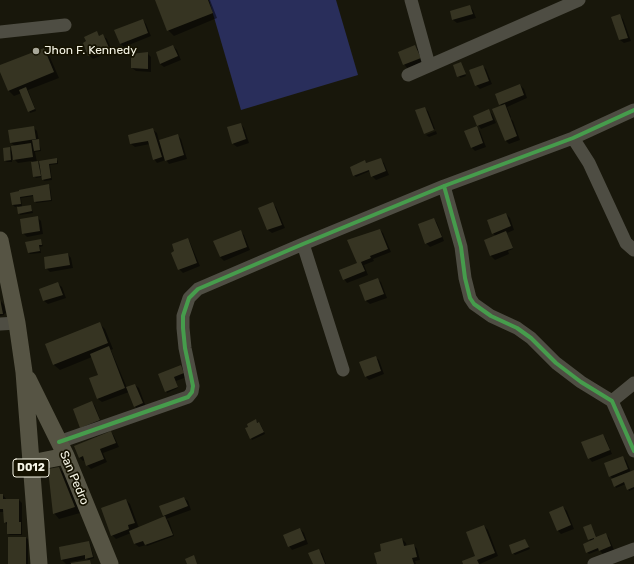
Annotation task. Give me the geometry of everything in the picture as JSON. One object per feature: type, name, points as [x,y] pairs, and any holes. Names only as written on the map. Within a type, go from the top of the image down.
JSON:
[{"type":"main road","name":"D012","points":[[0,240],[17,323],[24,372],[39,564]]},
{"type":"main road","name":"San Pedro","points":[[24,372],[63,449],[110,564]]},
{"type":"main road","points":[[31,463],[63,449]]},
{"type":"street","points":[[411,0],[429,65]]},
{"type":"street","points":[[408,75],[580,0]]},
{"type":"street","points":[[0,32],[65,25]]},
{"type":"street","points":[[63,449],[188,397],[192,392],[193,386],[183,328],[183,316],[189,298],[198,289],[444,186],[573,138],[634,110]]},
{"type":"street","points":[[573,138],[590,163],[626,243],[634,250]]},
{"type":"street","points":[[444,186],[461,247],[465,278],[470,298],[474,304],[491,316],[517,328],[531,338],[556,363],[581,382],[612,401],[634,452]]},
{"type":"street","points":[[303,244],[343,370]]},
{"type":"street","points":[[0,324],[17,323]]},
{"type":"street","points":[[612,401],[634,383]]},
{"type":"street","points":[[594,564],[634,548]]},
{"type":"shaded area","points":[[209,0],[336,0],[358,75],[241,110]]},
{"type":"building","points":[[155,0],[208,0],[213,13],[167,31]]},
{"type":"building","points":[[470,5],[473,14],[452,20],[450,11]]},
{"type":"building","points":[[620,14],[628,38],[619,40],[611,17]]},
{"type":"building","points":[[143,19],[148,33],[120,44],[114,30]]},
{"type":"building","points":[[97,31],[99,36],[103,34],[109,48],[88,56],[83,43],[86,41],[84,37]]},
{"type":"building","points":[[173,45],[178,56],[160,64],[156,52]]},
{"type":"building","points":[[415,45],[421,58],[403,65],[398,52]]},
{"type":"building","points":[[44,48],[54,72],[8,91],[0,72],[0,65]]},
{"type":"building","points":[[148,52],[148,69],[131,68],[131,54]]},
{"type":"building","points":[[461,62],[466,74],[457,77],[453,65]]},
{"type":"building","points":[[483,65],[489,81],[475,86],[469,70]]},
{"type":"building","points":[[520,84],[524,95],[499,105],[495,94]]},
{"type":"building","points":[[26,87],[35,109],[28,112],[19,90]]},
{"type":"building","points":[[505,104],[517,136],[505,141],[492,109]]},
{"type":"building","points":[[425,107],[434,130],[424,134],[415,110]]},
{"type":"building","points":[[489,109],[493,120],[477,126],[473,116]]},
{"type":"building","points":[[241,123],[246,139],[232,144],[227,127]]},
{"type":"building","points":[[34,126],[36,139],[10,143],[8,130]]},
{"type":"building","points":[[477,126],[483,143],[471,148],[464,131]]},
{"type":"building","points":[[153,128],[162,157],[153,160],[148,141],[130,144],[128,135]]},
{"type":"building","points":[[178,134],[184,155],[165,161],[159,140]]},
{"type":"building","points":[[39,139],[40,150],[34,151],[32,140]]},
{"type":"building","points":[[31,143],[33,157],[13,160],[11,146]]},
{"type":"building","points":[[10,147],[11,160],[4,161],[3,148]]},
{"type":"building","points":[[57,158],[57,163],[49,164],[51,178],[42,180],[39,161]]},
{"type":"building","points":[[381,158],[386,171],[371,177],[369,170],[353,176],[350,167],[365,160],[366,163]]},
{"type":"building","points":[[38,161],[41,176],[33,177],[31,162]]},
{"type":"building","points":[[49,184],[51,200],[34,202],[33,195],[20,197],[21,204],[12,205],[10,193]]},
{"type":"building","points":[[273,202],[282,225],[267,230],[258,208]]},
{"type":"building","points":[[31,205],[32,211],[18,214],[17,207]]},
{"type":"building","points":[[506,213],[511,226],[492,234],[487,220]]},
{"type":"building","points":[[38,216],[40,231],[22,234],[20,219]]},
{"type":"building","points":[[434,218],[442,237],[425,244],[418,224]]},
{"type":"building","points":[[380,229],[388,249],[370,256],[371,258],[361,262],[365,271],[343,280],[339,270],[357,263],[347,240]]},
{"type":"building","points":[[241,230],[247,247],[220,257],[213,241]]},
{"type":"building","points":[[506,231],[513,248],[490,256],[484,240]]},
{"type":"building","points":[[188,238],[197,263],[178,270],[171,253],[174,251],[172,244]]},
{"type":"building","points":[[41,239],[42,245],[39,245],[40,251],[28,253],[25,242]]},
{"type":"building","points":[[68,253],[70,265],[45,269],[44,257]]},
{"type":"building","points":[[378,278],[384,294],[365,301],[359,285]]},
{"type":"building","points":[[58,282],[63,295],[43,301],[39,289]]},
{"type":"building","points":[[0,299],[3,314],[0,314]]},
{"type":"building","points":[[100,322],[108,343],[53,365],[45,344]]},
{"type":"building","points":[[109,346],[125,388],[97,399],[89,378],[98,375],[90,354]]},
{"type":"building","points":[[376,356],[381,371],[365,377],[359,362]]},
{"type":"building","points":[[181,365],[184,373],[174,377],[178,387],[165,392],[158,374]]},
{"type":"building","points":[[135,384],[143,403],[134,407],[126,387]]},
{"type":"building","points":[[92,401],[100,420],[80,428],[73,409]]},
{"type":"building","points":[[256,419],[257,423],[259,422],[264,432],[250,439],[245,428],[248,427],[247,424]]},
{"type":"building","points":[[111,431],[116,443],[100,449],[104,459],[86,466],[83,456],[79,458],[74,446]]},
{"type":"building","points":[[603,434],[610,450],[588,459],[581,442]]},
{"type":"building","points":[[623,456],[628,469],[609,477],[604,463]]},
{"type":"building","points":[[59,467],[75,507],[53,514],[48,469]]},
{"type":"building","points":[[634,470],[634,487],[627,490],[624,482],[614,487],[611,479]]},
{"type":"building","points":[[0,494],[3,494],[3,499],[19,499],[19,522],[21,522],[21,534],[7,534],[7,522],[4,523],[3,509],[0,509]]},
{"type":"building","points":[[184,497],[188,506],[163,516],[159,506]]},
{"type":"building","points":[[126,499],[135,523],[128,525],[129,529],[111,536],[101,508]]},
{"type":"building","points":[[563,506],[571,525],[557,531],[549,512]]},
{"type":"building","points":[[165,516],[173,535],[145,545],[143,541],[134,544],[129,531]]},
{"type":"building","points":[[591,524],[596,537],[606,533],[611,546],[599,551],[598,548],[586,553],[583,544],[594,538],[588,540],[583,527]]},
{"type":"building","points":[[484,525],[495,553],[477,560],[479,564],[463,564],[462,561],[475,556],[466,532]]},
{"type":"building","points":[[300,528],[305,540],[288,547],[283,535]]},
{"type":"building","points":[[8,537],[26,537],[26,564],[8,564]]},
{"type":"building","points":[[402,538],[404,546],[414,544],[417,557],[412,558],[414,564],[377,564],[374,553],[381,551],[380,544]]},
{"type":"building","points":[[525,539],[529,547],[512,554],[509,545]]},
{"type":"building","points":[[89,541],[93,557],[85,559],[85,555],[61,560],[59,547]]},
{"type":"building","points":[[319,549],[325,564],[313,564],[308,553]]},
{"type":"building","points":[[194,555],[197,564],[187,564],[185,559]]},
{"type":"building","points":[[90,560],[91,564],[71,564],[71,563]]},
{"type":"cycle path","points":[[59,442],[188,397],[192,392],[193,386],[185,348],[183,316],[189,298],[198,289],[444,186],[573,138],[634,110]]},
{"type":"cycle path","points":[[444,186],[461,247],[465,278],[470,298],[474,304],[491,316],[517,328],[531,338],[556,363],[581,382],[612,401],[634,451]]},
{"type":"place","name":"Jhon F. Kennedy","points":[[36,51]]}]
